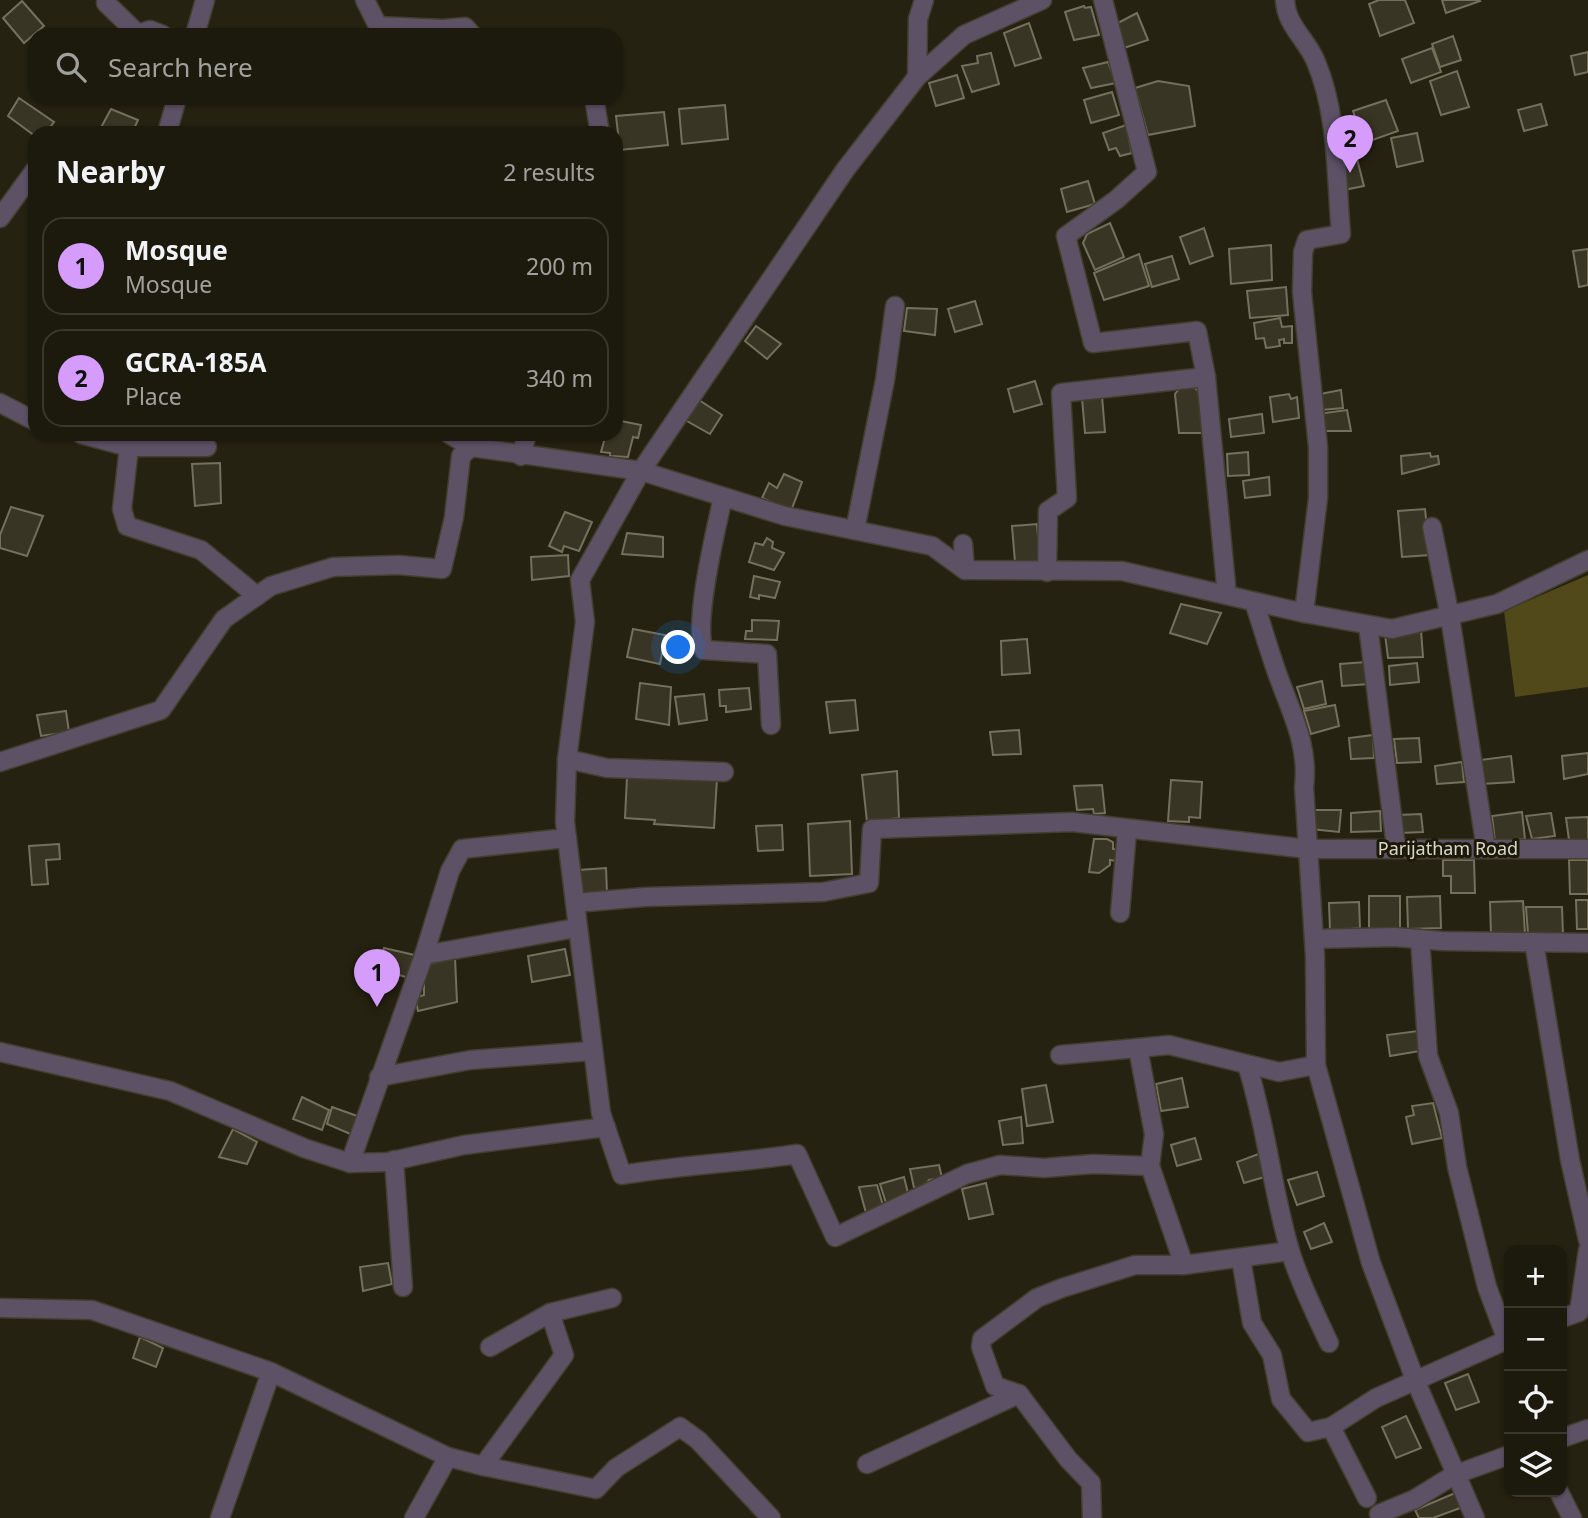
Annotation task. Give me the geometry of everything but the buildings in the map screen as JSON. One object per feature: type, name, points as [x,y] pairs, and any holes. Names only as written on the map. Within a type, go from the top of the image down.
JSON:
[{"type":"street","points":[[197,28],[205,0]]},
{"type":"street","points":[[365,0],[378,26],[413,28]]},
{"type":"street","points":[[918,77],[918,19],[924,0]]},
{"type":"street","points":[[1042,0],[964,35],[918,77],[845,170],[641,471],[580,580],[585,622],[567,759],[567,838],[592,1051],[606,1126],[622,1175],[672,1166],[742,1162],[797,1154],[835,1237],[967,1174],[1000,1165],[1044,1168],[1093,1164],[1150,1166]]},
{"type":"street","points":[[1103,0],[1147,172],[1066,236],[1093,344],[1197,331],[1206,377],[1227,595]]},
{"type":"street","points":[[1285,0],[1286,15],[1316,60],[1330,108],[1341,234],[1307,240],[1303,252],[1302,292],[1318,447],[1318,499],[1304,613]]},
{"type":"street","points":[[106,3],[132,28]]},
{"type":"street","points":[[448,28],[466,28]]},
{"type":"street","points":[[169,126],[175,105]]},
{"type":"street","points":[[595,105],[599,126]]},
{"type":"street","points":[[0,218],[28,180]]},
{"type":"street","points":[[855,530],[885,380],[895,306]]},
{"type":"street","points":[[1047,572],[1048,510],[1067,498],[1061,393],[1206,377]]},
{"type":"street","points":[[3,411],[28,419]]},
{"type":"street","points":[[107,441],[129,447],[207,447]]},
{"type":"street","points":[[461,441],[471,447],[521,456],[641,471],[785,516],[932,546],[964,570],[1122,570],[1304,613],[1392,629],[1497,604],[1588,560]]},
{"type":"street","points":[[521,456],[525,441]]},
{"type":"street","points":[[129,447],[122,509],[127,526],[201,550],[257,596]]},
{"type":"street","points":[[0,762],[161,710],[224,619],[271,586],[332,566],[399,565],[442,569],[454,517],[461,456],[471,447]]},
{"type":"street","points":[[723,497],[702,620],[702,644],[705,650],[767,654],[771,725]]},
{"type":"street","points":[[1432,527],[1450,617],[1486,849]]},
{"type":"street","points":[[963,544],[964,570]]},
{"type":"street","points":[[1254,602],[1280,682],[1293,709],[1307,762],[1304,787],[1314,940],[1316,1065],[1371,1263],[1416,1382],[1454,1475],[1475,1518]]},
{"type":"street","points":[[1368,625],[1396,847]]},
{"type":"street","points":[[1261,681],[1280,682]]},
{"type":"street","points":[[567,759],[607,768],[682,773],[724,772]]},
{"type":"street","name":"Parijatham Road","points":[[575,903],[645,897],[823,892],[869,883],[872,829],[1072,822],[1098,823],[1127,831],[1308,849],[1588,849]]},
{"type":"street","points":[[1120,913],[1127,831]]},
{"type":"street","points":[[350,1163],[424,955],[450,871],[462,849],[567,838]]},
{"type":"street","points":[[424,955],[576,928]]},
{"type":"street","points":[[1314,940],[1420,939],[1588,943]]},
{"type":"street","points":[[1420,939],[1428,1056],[1450,1114],[1457,1167],[1487,1287],[1504,1329]]},
{"type":"street","points":[[1534,942],[1570,1160],[1588,1240]]},
{"type":"street","points":[[1060,1055],[1169,1045],[1279,1072],[1316,1065]]},
{"type":"street","points":[[1138,1048],[1154,1134],[1150,1166],[1184,1265]]},
{"type":"street","points":[[379,1077],[470,1060],[592,1051]]},
{"type":"street","points":[[0,1052],[170,1091],[304,1148],[350,1163],[394,1160],[464,1144],[606,1126]]},
{"type":"street","points":[[1247,1065],[1262,1112],[1290,1251],[1304,1291],[1329,1343]]},
{"type":"street","points":[[394,1160],[403,1287]]},
{"type":"street","points":[[1567,1316],[1579,1312],[1588,1250]]},
{"type":"street","points":[[1092,1518],[1091,1483],[1068,1460],[1019,1394],[995,1386],[981,1347],[982,1339],[1037,1298],[1135,1265],[1184,1265],[1290,1251]]},
{"type":"street","points":[[1241,1259],[1252,1322],[1272,1355],[1281,1399],[1308,1432],[1331,1427],[1376,1398],[1504,1341]]},
{"type":"street","points":[[490,1347],[550,1313],[612,1298]]},
{"type":"street","points":[[0,1308],[92,1310],[271,1372],[448,1457],[596,1489],[616,1468],[680,1427],[698,1440],[771,1518]]},
{"type":"street","points":[[483,1465],[564,1355],[550,1313]]},
{"type":"street","points":[[220,1518],[271,1372]]},
{"type":"street","points":[[867,1464],[1019,1394]]},
{"type":"street","points":[[1331,1427],[1367,1498]]},
{"type":"street","points":[[1567,1436],[1588,1429]]},
{"type":"street","points":[[414,1518],[448,1457]]},
{"type":"street","points":[[1380,1518],[1379,1514],[1415,1499],[1454,1475],[1504,1457]]},
{"type":"street","points":[[1562,1497],[1572,1518]]},
{"type":"shaded area","points":[[1588,575],[1588,687],[1515,697],[1504,611]]},
{"type":"place","name":"GCRA-185A","points":[[1350,173]]},
{"type":"place","name":"Mosque","points":[[377,1007]]}]
